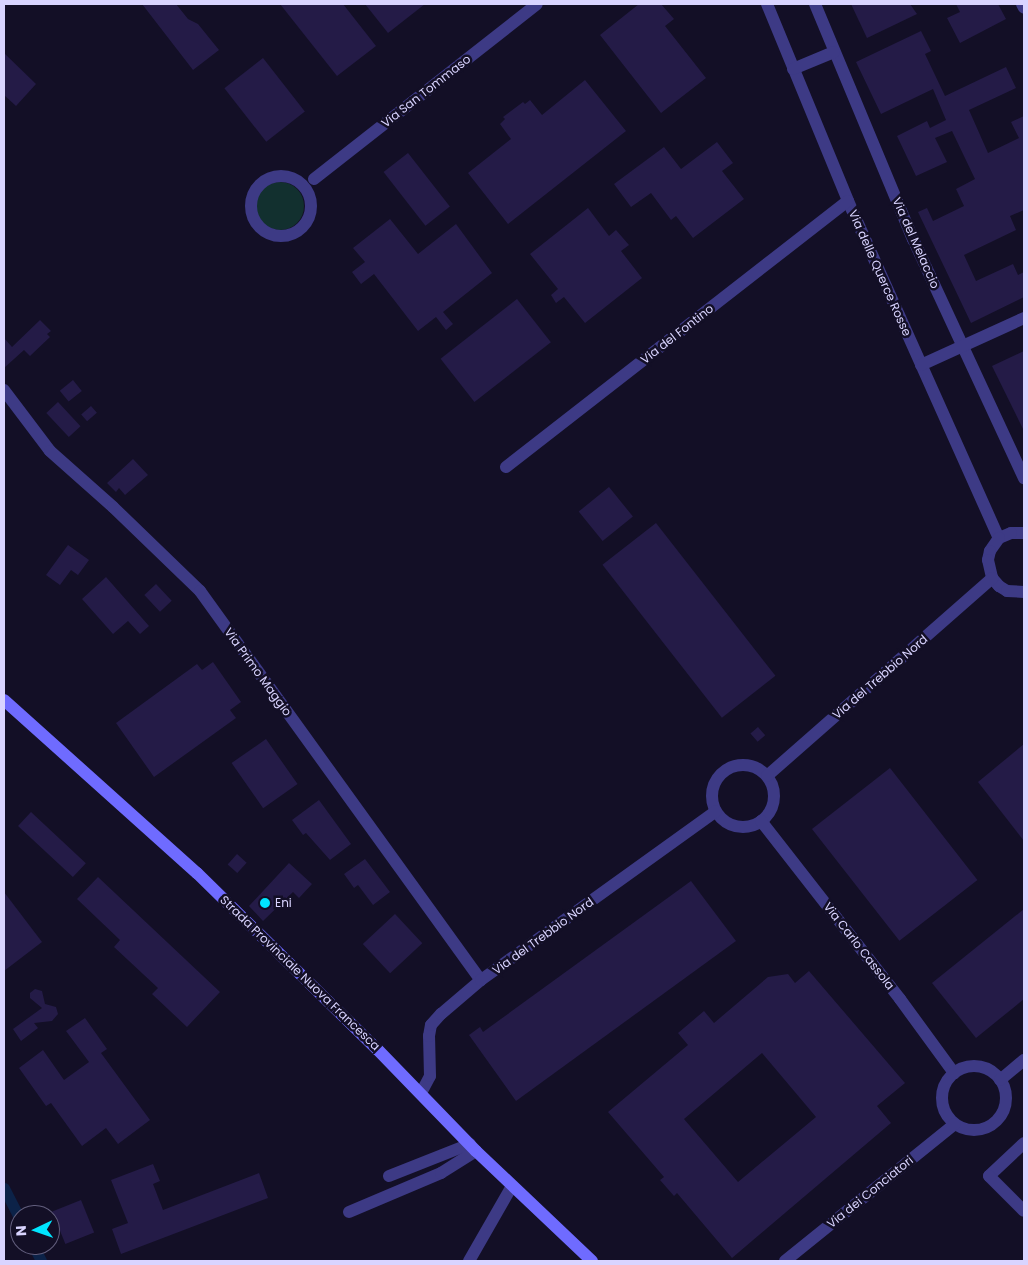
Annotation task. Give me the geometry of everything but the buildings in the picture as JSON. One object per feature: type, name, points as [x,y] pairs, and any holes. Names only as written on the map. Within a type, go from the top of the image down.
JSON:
[{"type":"main road","name":"Strada Provinciale Nuova Francesca","points":[[4,700],[198,873],[422,1093],[512,1186],[589,1260]]},
{"type":"street","name":"Via San Tommaso","points":[[314,179],[537,4]]},
{"type":"street","name":"Via delle Querce Rosse","points":[[767,4],[848,201],[999,538]]},
{"type":"street","name":"Via del Melaccio","points":[[815,4],[913,239],[1024,478]]},
{"type":"street","points":[[1022,4],[1024,8]]},
{"type":"street","points":[[793,69],[834,52]]},
{"type":"street","points":[[297,181],[314,179],[309,196],[310,214],[306,222],[295,232],[282,236],[272,234],[257,223],[251,204],[260,185],[268,179],[278,176],[288,177],[297,181],[309,196]]},
{"type":"street","name":"Via del Fontino","points":[[506,467],[848,201]]},
{"type":"street","points":[[921,365],[1024,318]]},
{"type":"street","name":"Via Primo Maggio","points":[[4,390],[50,451],[113,507],[200,591],[481,980]]},
{"type":"street","points":[[1024,533],[1011,533],[999,538],[990,551],[988,560],[992,578],[1007,591],[1024,592]]},
{"type":"street","name":"Via del Trebbio Nord","points":[[767,776],[992,578]]},
{"type":"street","points":[[743,764],[760,770],[767,776],[772,784],[774,800],[768,814],[761,821],[745,827],[737,826],[728,823],[716,811],[712,793],[719,776],[725,770],[743,764]]},
{"type":"street","name":"Via del Trebbio Nord","points":[[422,1093],[430,1076],[429,1036],[431,1025],[441,1014],[481,980],[716,811]]},
{"type":"street","name":"Via Carlo Cassola","points":[[761,821],[900,999],[954,1073]]},
{"type":"street","points":[[1000,1080],[1024,1060]]},
{"type":"street","points":[[973,1066],[992,1072],[1000,1080],[1004,1088],[1004,1105],[996,1120],[981,1129],[972,1130],[955,1124],[948,1117],[942,1099],[947,1080],[954,1073],[973,1066]]},
{"type":"street","name":"Via dei Conciatori","points":[[785,1261],[955,1124]]},
{"type":"street","points":[[1024,1143],[988,1176],[1024,1211]]},
{"type":"street","points":[[389,1176],[473,1147]]},
{"type":"street","points":[[349,1212],[441,1173],[473,1147]]},
{"type":"street","points":[[469,1261],[512,1186]]},
{"type":"green space","points":[[280,182],[289,184],[297,189],[302,197],[304,206],[302,215],[297,223],[289,228],[280,230],[271,228],[263,223],[258,215],[256,206],[258,197],[263,189],[271,184]]},
{"type":"waterway","points":[[4,1188],[12,1205]]},
{"type":"waterway","points":[[38,1255],[41,1261]]},
{"type":"place","name":"Eni","points":[[265,903]]}]
